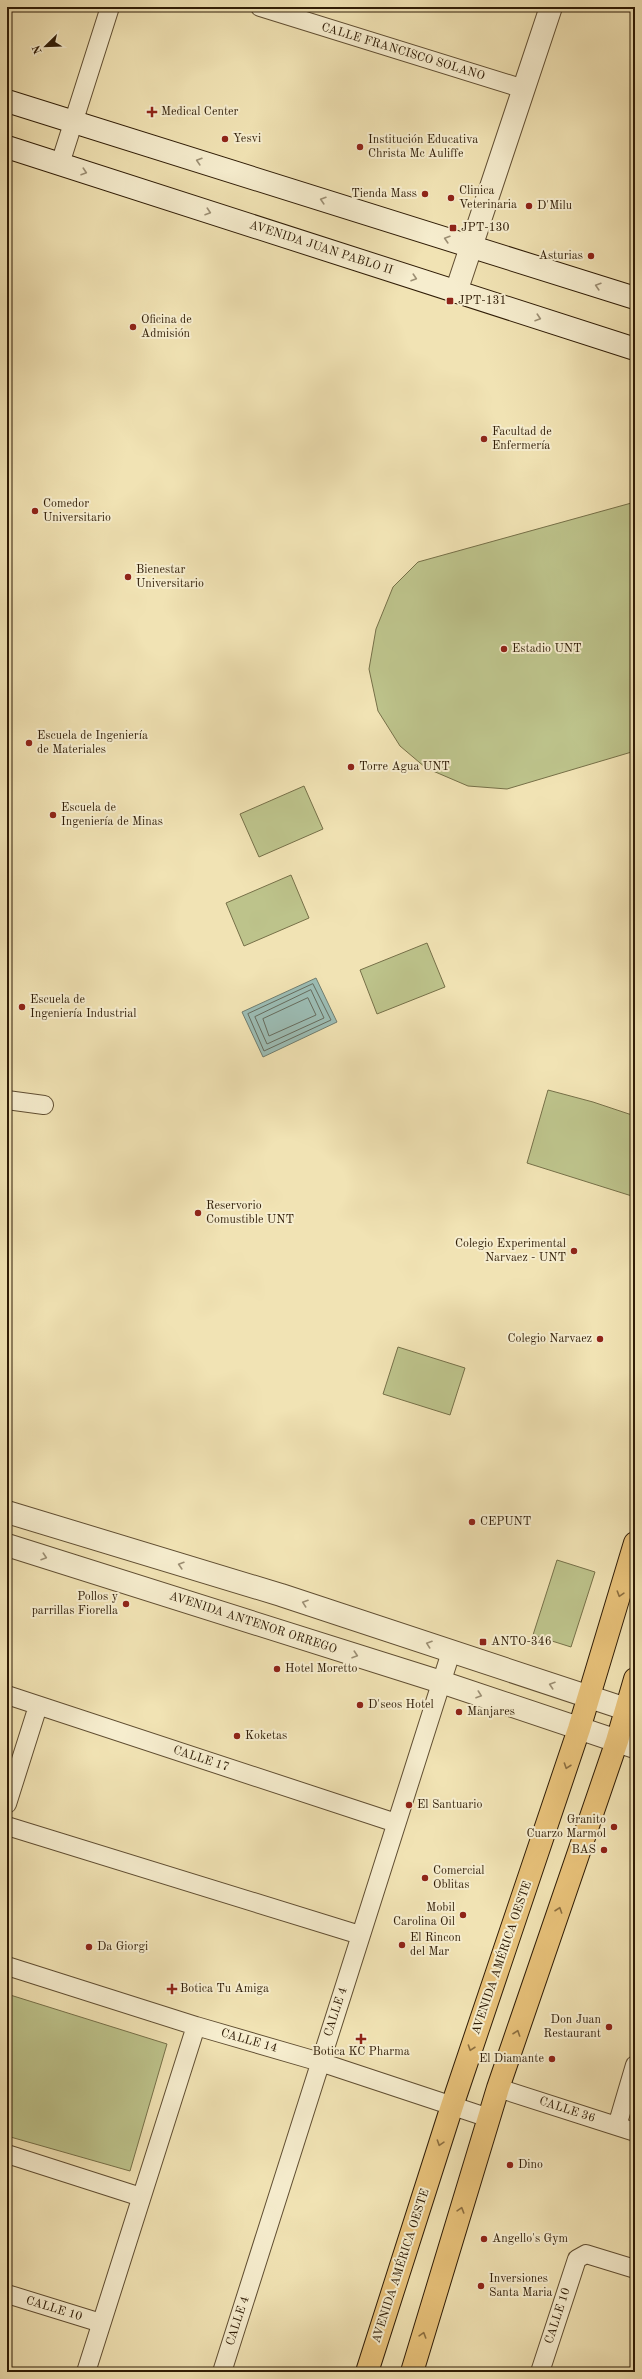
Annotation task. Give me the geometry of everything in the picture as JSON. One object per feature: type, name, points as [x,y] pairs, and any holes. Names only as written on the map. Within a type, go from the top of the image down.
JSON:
[{"type":"main road","name":"AVENIDA AMÉRICA OESTE","points":[[367,2372],[452,2106],[579,1729],[635,1543]]},
{"type":"main road","points":[[412,2372],[498,2088],[626,1744],[635,1679]]},
{"type":"street","points":[[60,164],[110,7]]},
{"type":"street","name":"CALLE FRANCISCO SOLANO","points":[[260,7],[524,89]]},
{"type":"street","points":[[456,292],[551,7]]},
{"type":"street","points":[[7,101],[635,298]]},
{"type":"street","name":"AVENIDA JUAN PABLO II","points":[[7,147],[635,349]]},
{"type":"street","points":[[7,1100],[44,1105]]},
{"type":"street","points":[[7,1512],[281,1595],[589,1698],[630,1710]]},
{"type":"street","name":"AVENIDA ANTENOR ORREGO","points":[[7,1545],[441,1682],[626,1744]]},
{"type":"street","name":"CALLE 4","points":[[222,2372],[360,1935],[452,1652]]},
{"type":"street","name":"CALLE 17","points":[[7,1695],[396,1823]]},
{"type":"street","points":[[7,1804],[38,1706]]},
{"type":"street","points":[[7,1826],[360,1935]]},
{"type":"street","name":"CALLE 14","points":[[7,1966],[196,2026],[320,2062],[489,2118]]},
{"type":"street","points":[[86,2372],[196,2026]]},
{"type":"street","points":[[617,2126],[635,2065]]},
{"type":"street","name":"CALLE 36","points":[[498,2088],[635,2132]]},
{"type":"street","points":[[7,2154],[141,2197]]},
{"type":"street","name":"CALLE 10","points":[[540,2372],[577,2259],[586,2254],[635,2269]]},
{"type":"street","name":"CALLE 10","points":[[7,2294],[102,2324]]},
{"type":"green space","name":"Estadio UNT","points":[[635,502],[635,751],[507,789],[468,786],[426,768],[400,746],[378,711],[369,669],[376,629],[393,587],[418,562]]},
{"type":"green space","points":[[304,786],[323,829],[259,857],[240,814]]},
{"type":"green space","points":[[291,875],[309,918],[244,946],[226,903]]},
{"type":"green space","points":[[427,943],[445,987],[377,1014],[360,970]]},
{"type":"green space","points":[[548,1090],[593,1102],[635,1116],[635,1197],[527,1163]]},
{"type":"green space","points":[[398,1347],[465,1368],[450,1415],[383,1394]]},
{"type":"green space","points":[[557,1560],[595,1572],[571,1647],[533,1635]]},
{"type":"green space","points":[[7,1994],[167,2044],[130,2171],[7,2136]]},
{"type":"water","points":[[316,978],[337,1022],[263,1057],[242,1012]]},
{"type":"place","name":"Medical Center","points":[[152,112]]},
{"type":"place","name":"Yesvi","points":[[225,139]]},
{"type":"place","name":"Institución Educativa Christa Mc Auliffe","points":[[360,147]]},
{"type":"place","name":"Tienda Mass","points":[[425,194]]},
{"type":"place","name":"Clinica Veterinaria","points":[[451,198]]},
{"type":"place","name":"D'Milu","points":[[529,206]]},
{"type":"place","name":"JPT-130","points":[[453,228]]},
{"type":"place","name":"Asturias","points":[[591,256]]},
{"type":"place","name":"JPT-131","points":[[450,301]]},
{"type":"place","name":"Oficina de Admisión","points":[[133,327]]},
{"type":"place","name":"Facultad de Enfermería","points":[[484,439]]},
{"type":"place","name":"Comedor Universitario","points":[[35,511]]},
{"type":"place","name":"Bienestar Universitario","points":[[128,577]]},
{"type":"place","name":"Estadio UNT","points":[[504,649]]},
{"type":"place","name":"Escuela de Ingeniería de Materiales","points":[[29,743]]},
{"type":"place","name":"Torre Agua UNT","points":[[351,767]]},
{"type":"place","name":"Escuela de Ingeniería de Minas","points":[[53,815]]},
{"type":"place","name":"Escuela de Ingeniería Industrial","points":[[22,1007]]},
{"type":"place","name":"Reservorio Comustible UNT","points":[[198,1213]]},
{"type":"place","name":"Colegio Experimental Narvaez - UNT","points":[[574,1251]]},
{"type":"place","name":"Colegio Narvaez","points":[[600,1339]]},
{"type":"place","name":"CEPUNT","points":[[472,1522]]},
{"type":"place","name":"Pollos y parrillas Fiorella","points":[[126,1604]]},
{"type":"place","name":"ANTO-346","points":[[483,1642]]},
{"type":"place","name":"Hotel Moretto","points":[[277,1669]]},
{"type":"place","name":"D'seos Hotel","points":[[360,1705]]},
{"type":"place","name":"Manjares","points":[[459,1712]]},
{"type":"place","name":"Koketas","points":[[237,1736]]},
{"type":"place","name":"El Santuario","points":[[409,1805]]},
{"type":"place","name":"Granito Cuarzo Marmol","points":[[614,1827]]},
{"type":"place","name":"BAS","points":[[604,1850]]},
{"type":"place","name":"Comercial Oblitas","points":[[425,1878]]},
{"type":"place","name":"Mobil Carolina Oil","points":[[463,1915]]},
{"type":"place","name":"El Rincon del Mar","points":[[402,1945]]},
{"type":"place","name":"Da Giorgi","points":[[89,1947]]},
{"type":"place","name":"Botica Tu Amiga","points":[[172,1989]]},
{"type":"place","name":"Don Juan Restaurant","points":[[609,2027]]},
{"type":"place","name":"Botica KC Pharma","points":[[361,2039]]},
{"type":"place","name":"El Diamante","points":[[552,2059]]},
{"type":"place","name":"Dino","points":[[510,2165]]},
{"type":"place","name":"Angello's Gym","points":[[484,2239]]},
{"type":"place","name":"Inversiones Santa Maria","points":[[481,2286]]}]
